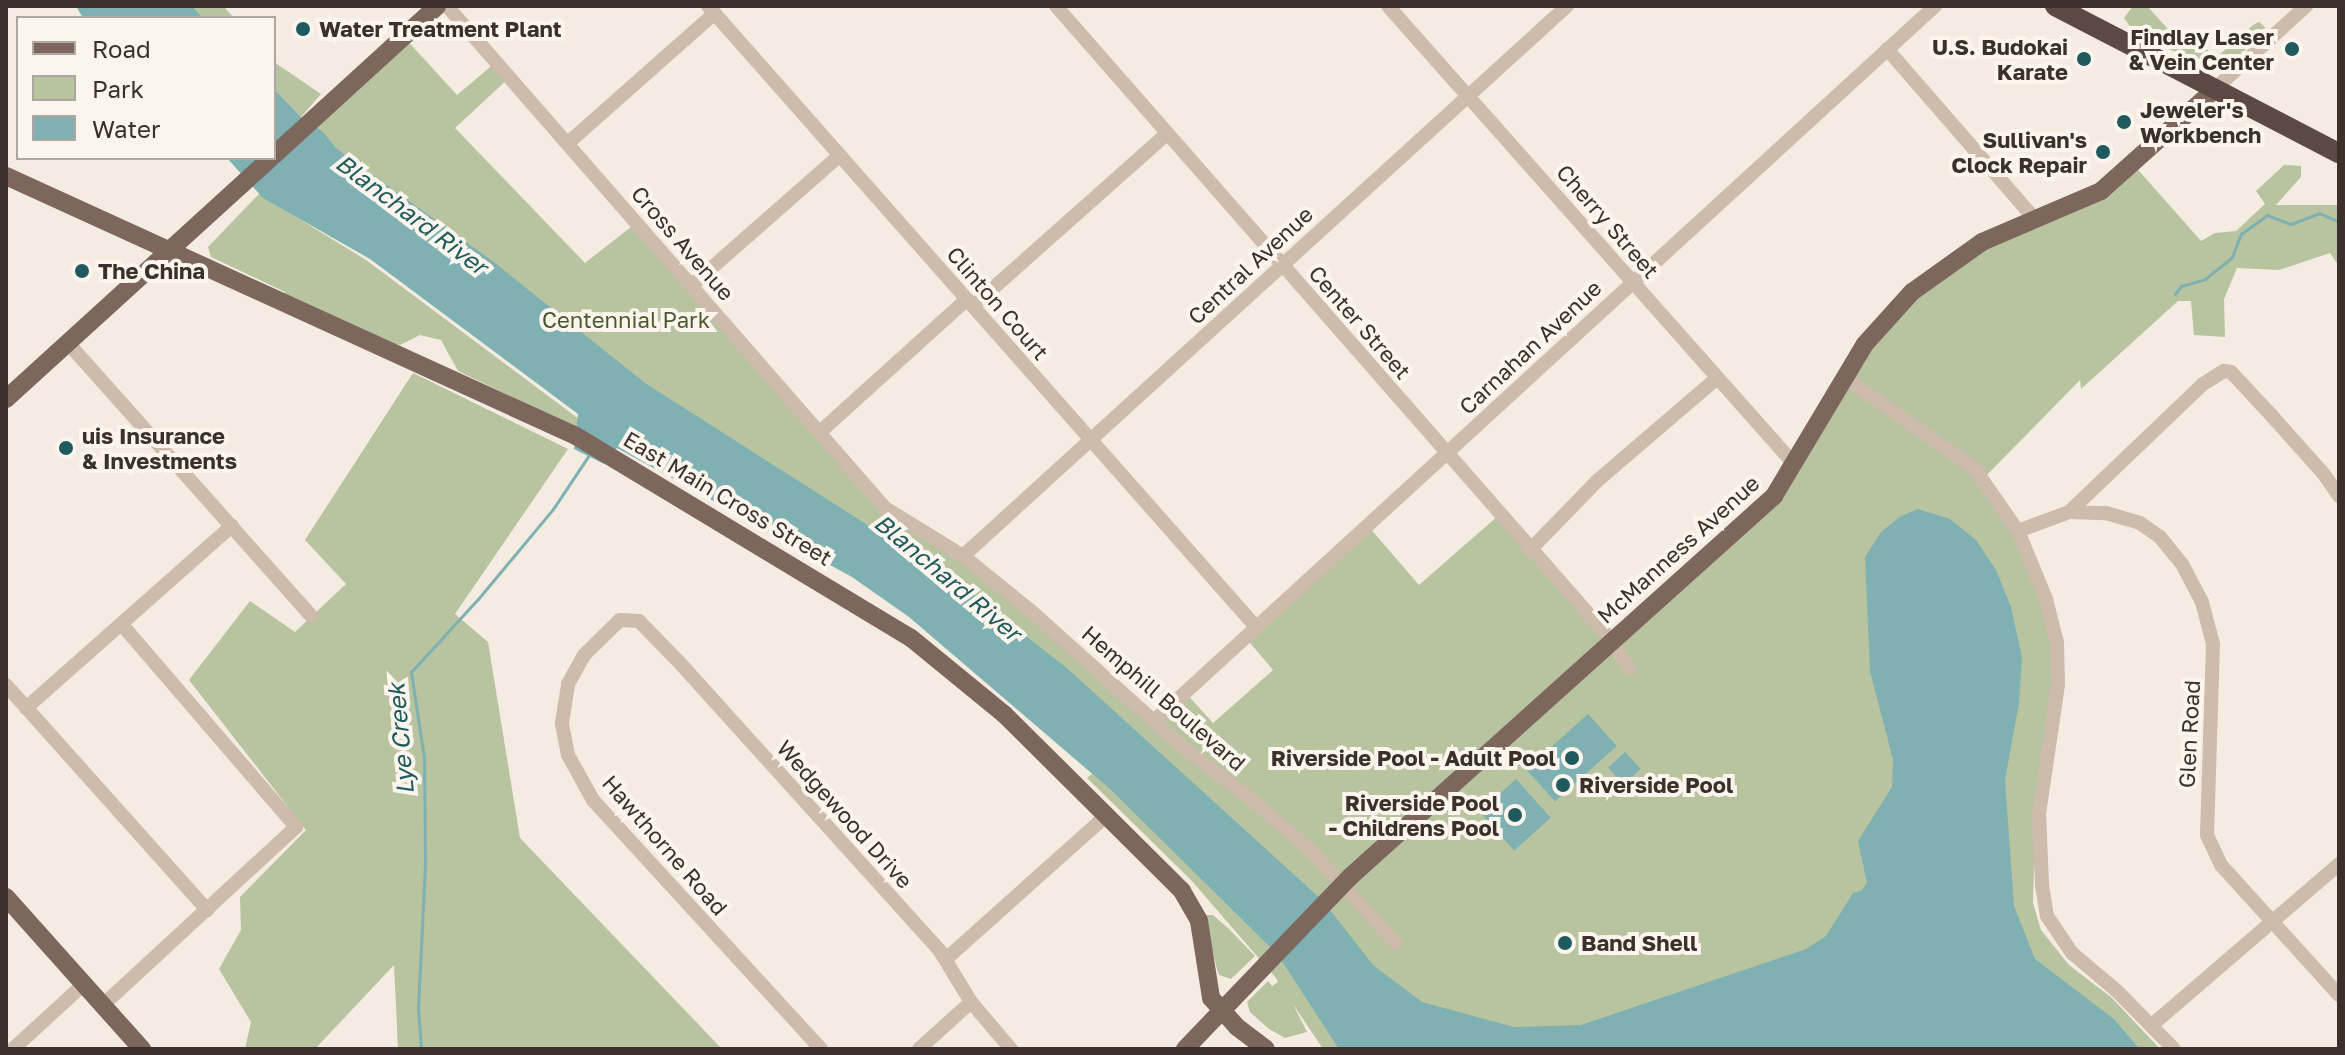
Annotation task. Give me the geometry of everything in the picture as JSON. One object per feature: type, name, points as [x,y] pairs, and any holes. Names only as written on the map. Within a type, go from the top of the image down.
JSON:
[{"type":"highway","points":[[2055,6],[2339,153]]},
{"type":"main road","points":[[276,152],[437,6]]},
{"type":"main road","name":"McManness Avenue","points":[[1185,1049],[1351,876],[1774,496],[1844,377],[1876,330],[1925,281],[1982,242],[2101,191],[2216,88]]},
{"type":"main road","points":[[6,399],[268,160]]},
{"type":"main road","name":"East Main Cross Street","points":[[6,176],[167,253],[576,436],[911,638],[1004,714],[1182,891],[1196,911],[1209,991],[1237,1027],[1266,1049]]},
{"type":"main road","points":[[6,897],[142,1049]]},
{"type":"street","name":"Cross Avenue","points":[[447,6],[885,508]]},
{"type":"street","name":"Center Street","points":[[1056,6],[1612,641],[1629,668]]},
{"type":"street","name":"Cherry Street","points":[[1388,6],[1795,465]]},
{"type":"street","name":"Central Avenue","points":[[963,556],[1567,6]]},
{"type":"street","name":"Carnahan Avenue","points":[[1154,721],[1935,6]]},
{"type":"street","name":"McManness Avenue","points":[[2216,88],[2306,6]]},
{"type":"street","points":[[568,143],[712,10]]},
{"type":"street","name":"Clinton Court","points":[[712,10],[1256,627]]},
{"type":"street","points":[[1887,49],[2034,218]]},
{"type":"street","points":[[820,432],[1167,134]]},
{"type":"street","points":[[691,286],[840,155]]},
{"type":"street","points":[[68,343],[311,616]]},
{"type":"street","points":[[2018,531],[2069,512],[2203,384],[2219,373],[2231,372],[2323,473],[2339,496]]},
{"type":"street","points":[[1844,377],[1930,434],[1974,468],[2018,531],[2043,590],[2057,642],[2058,685],[2039,813],[2045,906],[2053,927],[2072,953],[2174,1049]]},
{"type":"street","points":[[1530,550],[1597,481],[1717,378]]},
{"type":"street","name":"Hemphill Boulevard","points":[[885,508],[963,556],[1031,611],[1154,721],[1311,851],[1396,943]]},
{"type":"street","name":"Glen Road","points":[[2069,512],[2106,513],[2147,527],[2177,556],[2195,587],[2210,627],[2214,662],[2207,835],[2221,865],[2339,995]]},
{"type":"street","points":[[16,704],[122,625],[232,526]]},
{"type":"street","name":"Wedgewood Drive","points":[[634,618],[653,635],[946,959],[971,1002],[1011,1049]]},
{"type":"street","name":"Hawthorne Road","points":[[634,618],[613,624],[574,669],[563,706],[563,739],[568,755],[593,800],[821,1049]]},
{"type":"street","points":[[103,1005],[296,827],[122,625]]},
{"type":"street","points":[[6,685],[16,704],[207,910]]},
{"type":"street","points":[[946,959],[1107,815]]},
{"type":"street","points":[[2152,1025],[2339,864]]},
{"type":"street","points":[[13,1049],[84,984]]},
{"type":"street","points":[[919,1049],[971,1002]]},
{"type":"green space","points":[[192,6],[223,6],[232,16],[201,16]]},
{"type":"green space","points":[[2133,6],[2147,6],[2179,41],[2187,35],[2217,57],[2253,25],[2259,22],[2265,27],[2262,35],[2223,69],[2216,66],[2213,70],[2134,32],[2124,18]]},
{"type":"green space","name":"Centennial Park","points":[[404,37],[457,95],[496,62],[510,77],[455,128],[585,263],[636,223],[885,508],[963,556],[1153,720],[1185,692],[1213,723],[1273,670],[1245,637],[1369,527],[1419,585],[1499,515],[1612,640],[1774,496],[1893,311],[2030,220],[2133,164],[2201,241],[2215,233],[2236,231],[2265,204],[2256,191],[2284,165],[2301,166],[2301,177],[2276,205],[2339,205],[2339,266],[2330,253],[2279,270],[2237,268],[2224,299],[2225,337],[2194,335],[2191,301],[2178,301],[2081,389],[2080,380],[1984,478],[1998,498],[2057,642],[2040,862],[2034,865],[2033,903],[2041,930],[2069,965],[2112,998],[2160,1049],[2140,1049],[2114,1019],[1929,1049],[1323,1049],[1293,1004],[1307,1032],[1285,1038],[1269,1029],[1250,1012],[1247,1002],[1268,981],[1272,986],[1278,982],[1276,978],[1191,880],[1087,778],[1115,754],[287,143]]},
{"type":"green space","points":[[276,63],[321,94],[301,117],[276,91]]},
{"type":"green space","points":[[259,194],[366,260],[579,419],[579,429],[458,371],[441,340],[420,335],[400,345],[389,343],[284,296],[285,292],[211,257],[208,247]]},
{"type":"green space","points":[[413,373],[568,449],[455,614],[488,642],[520,838],[722,1049],[398,1049],[394,965],[315,1049],[245,1049],[251,1022],[219,969],[241,930],[240,897],[306,830],[189,680],[250,601],[295,632],[346,584],[305,540]]},
{"type":"green space","points":[[1207,915],[1213,915],[1255,956],[1231,979],[1219,975],[1205,920]]},
{"type":"water","points":[[76,6],[192,6],[201,16],[82,16]]},
{"type":"water","name":"Blanchard River","points":[[276,91],[301,117],[322,131],[337,149],[495,263],[645,383],[957,582],[1068,669],[1323,901],[1373,965],[1422,1002],[1514,1027],[1581,1025],[1806,949],[1826,936],[1853,893],[1861,891],[1867,883],[1858,841],[1892,787],[1893,760],[1870,671],[1865,557],[1881,532],[1901,516],[1918,509],[1950,519],[1976,540],[1996,570],[2011,607],[2022,657],[2019,703],[2005,780],[2014,906],[2035,959],[2114,1019],[2140,1049],[1339,1049],[1278,955],[1110,789],[909,617],[852,577],[617,448],[604,464],[574,449],[578,414],[370,259],[263,198],[229,160],[276,160]]},
{"type":"water","name":"Riverside Pool - Adult Pool","points":[[1588,714],[1617,746],[1555,801],[1526,770]]},
{"type":"water","points":[[1625,752],[1641,769],[1624,785],[1608,768]]},
{"type":"water","name":"Riverside Pool - Childrens Pool","points":[[1516,779],[1551,818],[1514,850],[1480,812]]},
{"type":"waterway","points":[[2175,294],[2181,286],[2205,279],[2232,257],[2241,234],[2267,215],[2291,224],[2319,213],[2339,222]]},
{"type":"waterway","name":"Lye Creek","points":[[421,1049],[418,1008],[425,865],[424,758],[411,672],[478,599],[553,509],[589,455]]},
{"type":"place","name":"Water Treatment Plant","points":[[303,29]]},
{"type":"place","name":"Findlay Laser & Vein Center","points":[[2292,49]]},
{"type":"place","name":"U.S. Budokai Karate","points":[[2084,59]]},
{"type":"place","name":"Jeweler's Workbench","points":[[2124,122]]},
{"type":"place","name":"Sullivan's Clock Repair","points":[[2103,152]]},
{"type":"place","name":"The China","points":[[82,271]]},
{"type":"place","name":"uis Insurance & Investments","points":[[66,448]]},
{"type":"place","name":"Riverside Pool - Adult Pool","points":[[1572,758]]},
{"type":"place","name":"Riverside Pool","points":[[1563,785]]},
{"type":"place","name":"Riverside Pool - Childrens Pool","points":[[1515,815]]},
{"type":"place","name":"Band Shell","points":[[1565,943]]}]
